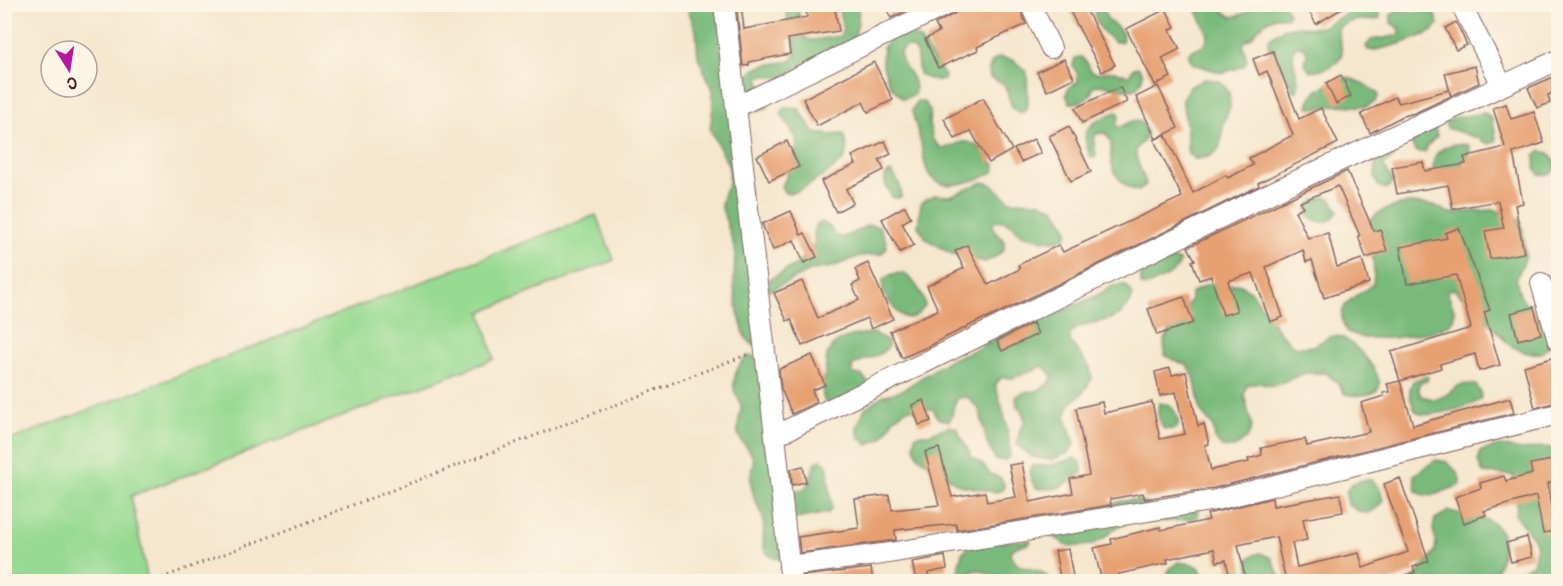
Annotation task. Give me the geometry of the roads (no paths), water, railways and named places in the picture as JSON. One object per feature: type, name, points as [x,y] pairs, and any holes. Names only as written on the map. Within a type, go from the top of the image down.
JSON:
[{"type":"lane","points":[[724,4],[790,574],[884,554],[1216,500],[1558,414]]},
{"type":"lane","points":[[736,107],[948,4]]},
{"type":"lane","points":[[1030,4],[1051,48]]},
{"type":"lane","points":[[1461,4],[1502,85]]},
{"type":"lane","points":[[775,436],[1272,192],[1558,60]]},
{"type":"lane","points":[[1541,283],[1558,341]]}]
